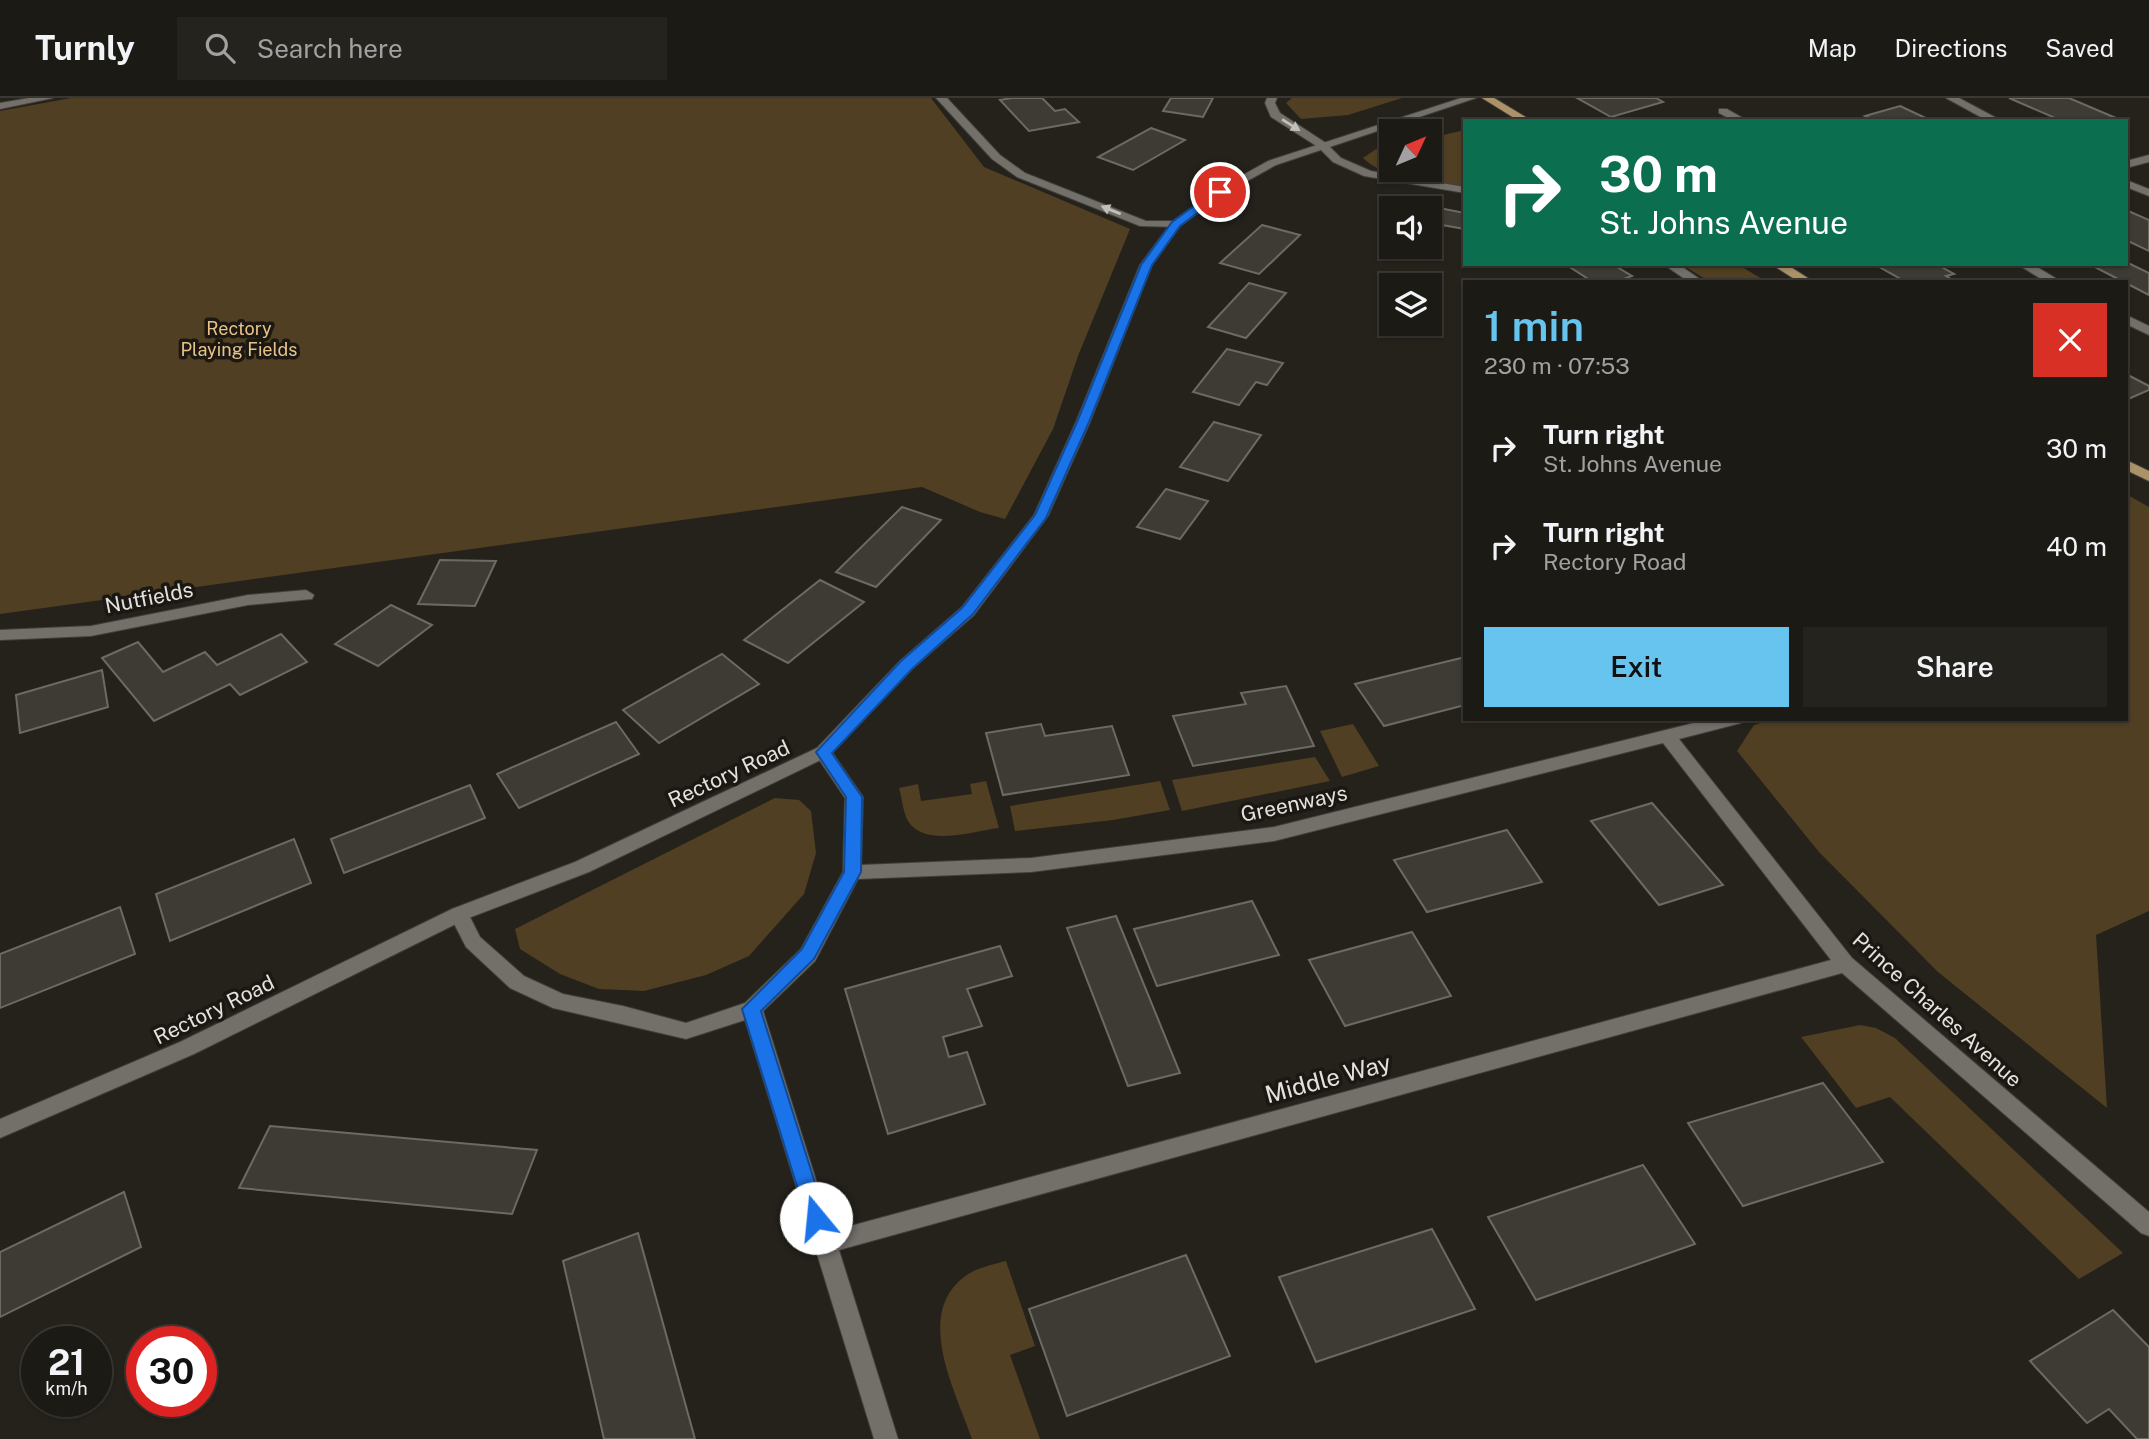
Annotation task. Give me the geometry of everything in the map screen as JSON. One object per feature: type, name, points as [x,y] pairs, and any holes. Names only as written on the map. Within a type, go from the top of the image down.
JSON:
[{"type":"main road","points":[[1487,98],[1524,119]]},
{"type":"main road","points":[[1780,266],[1805,280]]},
{"type":"main road","points":[[2128,465],[2149,477]]},
{"type":"street","points":[[0,106],[48,98]]},
{"type":"street","points":[[941,98],[996,157],[1021,175],[1144,224],[1176,224]]},
{"type":"street","points":[[1272,98],[1270,103],[1275,115],[1322,145],[1337,160],[1368,174],[1463,190]]},
{"type":"street","name":"Rectory Road","points":[[0,1129],[187,1048],[459,914],[582,867],[824,752],[906,665],[968,611],[1041,516],[1083,422],[1146,265],[1176,224],[1220,192],[1272,163],[1471,98]]},
{"type":"street","points":[[1951,98],[1993,119]]},
{"type":"street","points":[[1723,111],[1739,119]]},
{"type":"street","points":[[2128,164],[2149,158]]},
{"type":"street","points":[[2128,184],[2149,194]]},
{"type":"street","points":[[1672,266],[1695,280]]},
{"type":"street","points":[[2027,266],[2052,280]]},
{"type":"street","points":[[2128,320],[2149,331]]},
{"type":"street","name":"Nutfields","points":[[0,635],[91,631],[248,600],[306,595]]},
{"type":"street","name":"Greenways","points":[[852,872],[1031,865],[1274,834],[1669,738],[1728,721]]},
{"type":"street","name":"Prince Charles Avenue","points":[[1669,738],[1845,964],[2149,1226]]},
{"type":"street","points":[[459,914],[473,942],[517,982],[560,1002],[623,1014],[686,1031],[751,1009],[808,954],[852,872],[854,797],[824,752]]},
{"type":"street","name":"Middle Way","points":[[824,1244],[1845,964]]},
{"type":"street","points":[[751,1009],[886,1439]]},
{"type":"green space","name":"Rectory Playing Fields","points":[[71,98],[931,98],[984,167],[1130,229],[1078,356],[1053,429],[1005,519],[980,512],[922,487],[0,614],[0,111]]},
{"type":"green space","points":[[1292,98],[1402,98],[1348,115],[1301,119],[1286,103]]},
{"type":"green space","points":[[1463,130],[1463,187],[1432,182],[1442,182],[1442,135]]},
{"type":"green space","points":[[1379,148],[1379,169],[1363,158]]},
{"type":"green space","points":[[1684,266],[1740,266],[1764,280],[1707,280]]},
{"type":"green space","points":[[2128,495],[2149,507],[2149,911],[2096,935],[2107,1108],[1938,972],[1819,852],[1737,751],[1754,725],[1767,721],[2128,721]]},
{"type":"green space","points":[[1353,724],[1379,766],[1342,777],[1320,731]]},
{"type":"green space","points":[[1315,757],[1330,781],[1182,811],[1172,780]]},
{"type":"green space","points":[[986,781],[999,828],[937,836],[916,829],[908,821],[899,788],[918,784],[921,801],[972,794],[970,784]]},
{"type":"green space","points":[[1160,781],[1170,810],[1113,820],[1015,831],[1010,806]]},
{"type":"green space","points":[[775,798],[799,800],[811,811],[816,853],[804,894],[749,956],[706,975],[644,991],[599,989],[560,974],[520,949],[515,929]]},
{"type":"green space","points":[[1860,1025],[1876,1028],[1895,1038],[2123,1253],[2079,1279],[1890,1097],[1856,1108],[1801,1037]]},
{"type":"green space","points":[[1006,1261],[1035,1346],[1010,1355],[1040,1439],[972,1439],[942,1351],[940,1328],[943,1307],[952,1288],[970,1273]]},
{"type":"building","points":[[1042,98],[1055,111],[1065,109],[1079,122],[1029,131],[1000,100]]},
{"type":"building","points":[[1171,98],[1213,98],[1203,117],[1163,111]]},
{"type":"building","points":[[1577,98],[1656,98],[1663,102],[1611,117]]},
{"type":"building","points":[[2009,98],[2069,98],[2118,119],[2057,119]]},
{"type":"building","points":[[1900,106],[1928,119],[1872,119],[1865,116]]},
{"type":"building","points":[[1151,128],[1185,140],[1133,170],[1098,157]]},
{"type":"building","points":[[1442,209],[1463,213],[1463,229],[1442,225]]},
{"type":"building","points":[[2128,211],[2149,220],[2149,251],[2128,241]]},
{"type":"building","points":[[1262,225],[1300,235],[1259,274],[1220,263]]},
{"type":"building","points":[[2128,263],[2149,273],[2149,295],[2128,284],[2128,280],[2120,280],[2093,266],[2128,266]]},
{"type":"building","points":[[1568,266],[1615,266],[1632,276],[1621,280],[1590,280]]},
{"type":"building","points":[[1878,266],[1940,266],[1954,274],[1946,276],[1953,280],[1902,280]]},
{"type":"building","points":[[1249,283],[1286,293],[1246,338],[1208,327]]},
{"type":"building","points":[[1227,349],[1283,363],[1267,385],[1256,382],[1239,405],[1193,392]]},
{"type":"building","points":[[2128,375],[2149,386],[2149,390],[2128,399]]},
{"type":"building","points":[[1214,422],[1261,435],[1228,481],[1180,467]]},
{"type":"building","points":[[1166,489],[1208,501],[1180,539],[1137,527]]},
{"type":"building","points":[[902,507],[941,520],[876,587],[836,572]]},
{"type":"building","points":[[440,560],[496,561],[475,606],[418,604]]},
{"type":"building","points":[[820,580],[864,602],[788,663],[744,640]]},
{"type":"building","points":[[391,605],[432,625],[378,666],[335,644]]},
{"type":"building","points":[[281,634],[307,662],[240,695],[230,684],[154,721],[102,658],[138,642],[163,672],[205,652],[217,665]]},
{"type":"building","points":[[722,654],[759,684],[659,743],[623,710]]},
{"type":"building","points":[[1463,657],[1463,706],[1384,726],[1355,684]]},
{"type":"building","points":[[102,670],[108,707],[20,733],[16,695]]},
{"type":"building","points":[[1286,686],[1314,746],[1193,766],[1173,716],[1246,704],[1241,693]]},
{"type":"building","points":[[616,722],[639,754],[519,808],[497,774]]},
{"type":"building","points":[[1041,724],[1045,736],[1112,726],[1129,775],[1003,795],[986,733]]},
{"type":"building","points":[[470,785],[485,818],[344,873],[331,839]]},
{"type":"building","points":[[1652,803],[1723,885],[1659,905],[1591,821]]},
{"type":"building","points":[[1507,830],[1542,882],[1427,912],[1394,860]]},
{"type":"building","points":[[294,839],[311,883],[170,941],[156,894]]},
{"type":"building","points":[[1252,901],[1279,955],[1157,986],[1134,929]]},
{"type":"building","points":[[120,907],[135,954],[0,1008],[0,954]]},
{"type":"building","points":[[1116,916],[1180,1073],[1128,1086],[1067,928]]},
{"type":"building","points":[[1412,932],[1451,996],[1345,1026],[1309,960]]},
{"type":"building","points":[[1000,946],[1012,976],[967,989],[982,1026],[943,1037],[949,1057],[967,1052],[985,1104],[888,1134],[845,989]]},
{"type":"building","points":[[1823,1083],[1883,1162],[1743,1206],[1688,1123]]},
{"type":"building","points":[[270,1126],[537,1150],[512,1214],[239,1188]]},
{"type":"building","points":[[1643,1165],[1695,1244],[1536,1300],[1488,1217]]},
{"type":"building","points":[[124,1192],[141,1247],[0,1317],[0,1252]]},
{"type":"building","points":[[1432,1229],[1475,1309],[1316,1362],[1279,1277]]},
{"type":"building","points":[[638,1233],[695,1439],[604,1439],[563,1261]]},
{"type":"building","points":[[1186,1255],[1230,1356],[1067,1416],[1029,1309]]},
{"type":"building","points":[[2113,1310],[2149,1347],[2149,1439],[2137,1439],[2109,1409],[2087,1423],[2030,1361]]},
{"type":"route","points":[[816,1218],[751,1009],[808,954],[852,872],[854,797],[824,752],[906,665],[968,611],[1041,516],[1083,422],[1146,265],[1176,224],[1220,192]]}]
